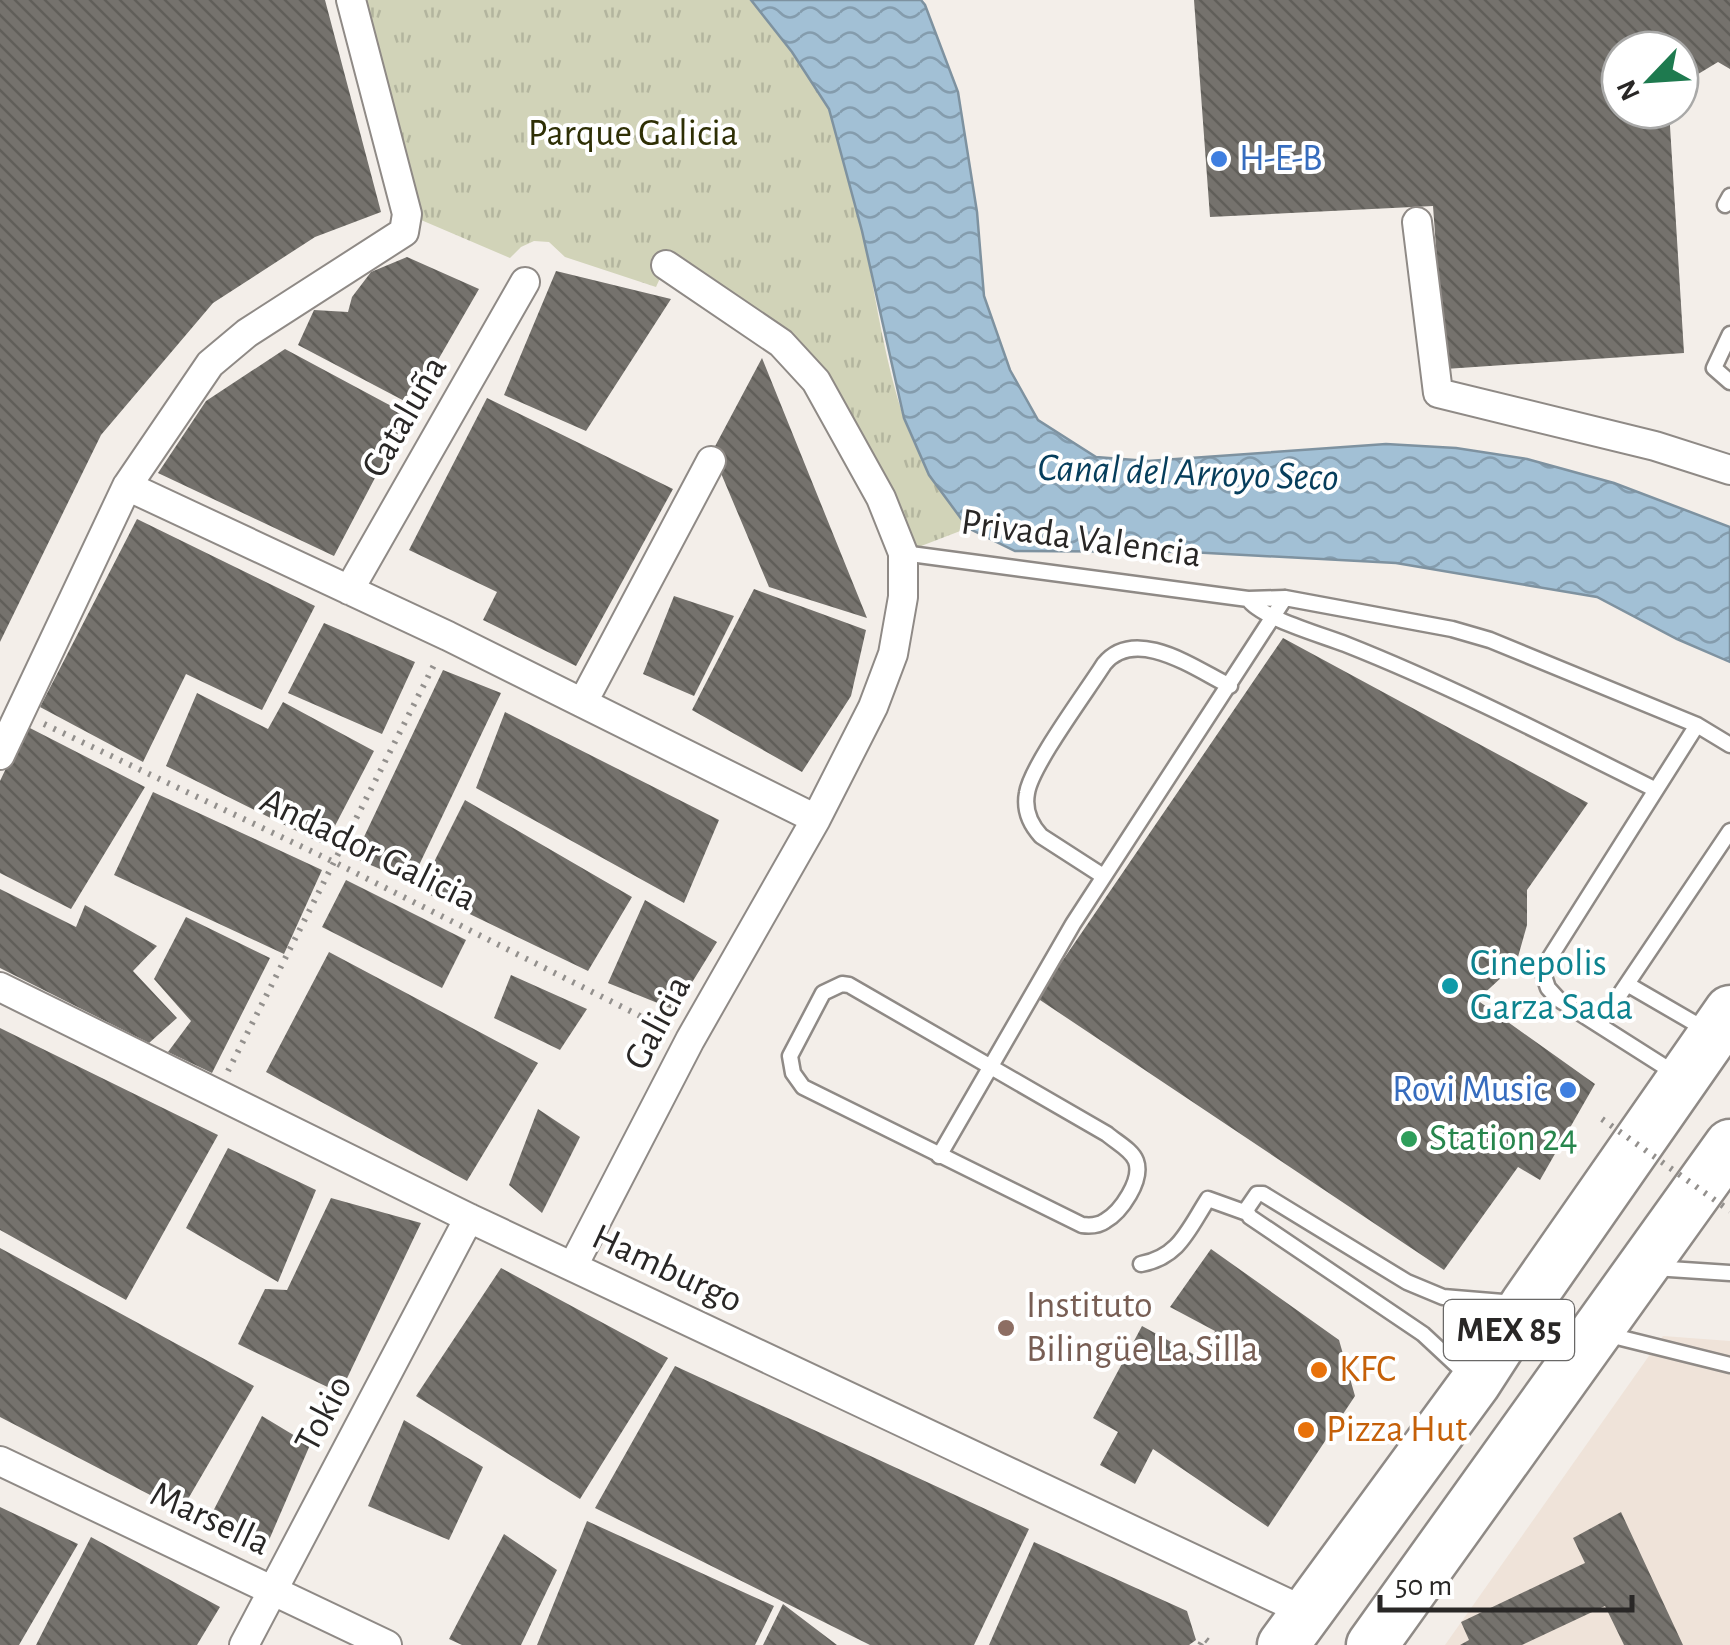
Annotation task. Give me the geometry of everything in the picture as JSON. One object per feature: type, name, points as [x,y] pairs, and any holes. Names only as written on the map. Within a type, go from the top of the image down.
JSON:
[{"type":"highway","name":"MEX 85","points":[[1295,1629],[1475,1383],[1722,1023]]},
{"type":"highway","name":"MEX 85","points":[[1372,1645],[1730,1146]]},
{"type":"street","points":[[0,755],[126,486],[210,364],[247,333],[404,232],[407,214],[351,0]]},
{"type":"street","points":[[1417,222],[1438,393],[1655,446],[1730,470]]},
{"type":"street","points":[[666,265],[780,343],[816,381],[881,498],[903,554]]},
{"type":"street","name":"Cataluña","points":[[349,590],[526,282]]},
{"type":"street","points":[[583,702],[711,461]]},
{"type":"street","points":[[126,486],[448,636],[816,819]]},
{"type":"street","name":"Galicia","points":[[573,1266],[690,1040],[816,819],[874,706],[893,654],[903,596],[903,554]]},
{"type":"street","name":"Hamburgo","points":[[0,986],[573,1266],[1295,1629]]},
{"type":"street","name":"Tokio","points":[[244,1645],[469,1218]]},
{"type":"street","name":"Marsella","points":[[0,1461],[388,1645]]},
{"type":"lane","points":[[1730,334],[1714,368],[1730,382]]},
{"type":"lane","name":"Privada Valencia","points":[[903,554],[1248,599],[1285,598],[1452,629],[1490,640],[1697,725],[1730,745]]},
{"type":"lane","points":[[939,1156],[988,1066],[1103,876],[1285,598]]},
{"type":"lane","points":[[1248,599],[1276,617],[1445,686],[1654,789]]},
{"type":"lane","points":[[1103,876],[1040,836],[1026,804],[1032,778],[1104,664],[1126,650],[1151,649],[1230,686]]},
{"type":"lane","points":[[1684,1079],[1558,999],[1548,988],[1542,970],[1697,725]]},
{"type":"lane","points":[[1600,1024],[1730,831]]},
{"type":"lane","points":[[1627,984],[1722,1023]]},
{"type":"lane","points":[[837,985],[849,985],[988,1066],[1108,1134],[1135,1159],[1136,1183],[1108,1220],[1082,1226],[803,1087],[790,1064],[790,1056],[823,993],[837,985]]},
{"type":"lane","points":[[1247,1213],[1250,1202],[1260,1194],[1407,1282],[1443,1296],[1526,1304]]},
{"type":"lane","points":[[1141,1264],[1162,1260],[1176,1249],[1208,1199],[1247,1213],[1423,1334],[1475,1383]]},
{"type":"lane","points":[[1643,1268],[1730,1273]]},
{"type":"lane","points":[[1596,1332],[1730,1366]]},
{"type":"path","points":[[216,1094],[448,636]]},
{"type":"path","name":"Andador Galicia","points":[[20,713],[334,862],[690,1040]]},
{"type":"path","points":[[1602,1119],[1730,1211]]},
{"type":"path","points":[[1202,1642],[1213,1645]]},
{"type":"shaded area","points":[[1663,1336],[1730,1341],[1730,1645],[1445,1645]]},
{"type":"green space","name":"Parque Galicia","points":[[351,0],[751,0],[805,68],[830,112],[853,186],[883,340],[903,416],[923,461],[968,528],[903,553],[816,381],[666,265],[656,287],[565,257],[549,242],[534,241],[510,258],[407,214]]},
{"type":"water","name":"Canal del Arroyo Seco","points":[[751,0],[921,0],[925,5],[958,92],[977,212],[984,296],[1010,370],[1038,420],[1096,457],[1148,461],[1386,444],[1456,448],[1527,459],[1614,483],[1730,527],[1730,662],[1597,597],[1396,563],[1189,552],[1015,551],[968,528],[929,475],[904,418],[862,231],[829,109],[792,52]]},
{"type":"building","points":[[0,0],[325,0],[381,212],[315,237],[213,303],[101,435],[0,642]]},
{"type":"building","points":[[1194,0],[1730,0],[1730,69],[1718,62],[1700,73],[1700,30],[1600,30],[1600,130],[1670,130],[1684,353],[1445,369],[1433,206],[1210,217]]},
{"type":"building","points":[[407,257],[479,289],[412,405],[298,345],[314,310],[348,312],[352,297],[371,272]]},
{"type":"building","points":[[556,271],[671,299],[586,431],[504,395]]},
{"type":"building","points":[[285,349],[408,415],[334,556],[158,473],[206,401]]},
{"type":"building","points":[[762,358],[867,618],[769,587],[712,452]]},
{"type":"building","points":[[487,398],[673,489],[576,666],[483,620],[497,592],[409,550]]},
{"type":"building","points":[[137,519],[315,606],[262,710],[186,674],[143,762],[40,707]]},
{"type":"building","points":[[754,589],[866,630],[851,696],[802,772],[692,710]]},
{"type":"building","points":[[674,596],[734,616],[694,696],[643,674]]},
{"type":"building","points":[[324,623],[415,662],[382,734],[288,693]]},
{"type":"building","points":[[1283,638],[1588,803],[1527,890],[1527,925],[1516,964],[1477,1000],[1595,1084],[1540,1180],[1518,1167],[1444,1270],[1037,998]]},
{"type":"building","points":[[443,670],[501,693],[411,882],[354,858]]},
{"type":"building","points":[[197,693],[268,729],[283,702],[374,751],[325,845],[166,766]]},
{"type":"building","points":[[505,712],[719,820],[684,903],[476,788]]},
{"type":"building","points":[[26,726],[145,787],[71,909],[0,873],[0,781]]},
{"type":"building","points":[[153,792],[322,870],[284,954],[114,875]]},
{"type":"building","points":[[465,800],[632,897],[588,971],[420,890]]},
{"type":"building","points":[[346,880],[466,940],[442,988],[322,927]]},
{"type":"building","points":[[0,889],[76,927],[85,905],[157,946],[133,971],[177,1018],[149,1043],[0,968]]},
{"type":"building","points":[[645,900],[717,942],[675,1010],[608,983]]},
{"type":"building","points":[[186,917],[270,958],[212,1073],[168,1052],[191,1021],[154,979]]},
{"type":"building","points":[[329,952],[538,1063],[467,1181],[266,1072]]},
{"type":"building","points":[[511,975],[587,1009],[560,1050],[494,1018]]},
{"type":"building","points":[[0,1028],[218,1135],[126,1300],[0,1230]]},
{"type":"building","points":[[538,1109],[580,1137],[542,1213],[509,1185]]},
{"type":"building","points":[[228,1148],[316,1190],[278,1282],[186,1228]]},
{"type":"building","points":[[331,1198],[421,1223],[340,1393],[238,1344],[265,1289],[287,1290]]},
{"type":"building","points":[[0,1248],[254,1386],[181,1511],[0,1417]]},
{"type":"building","points":[[1211,1249],[1339,1340],[1355,1396],[1268,1527],[1153,1449],[1135,1484],[1100,1465],[1118,1432],[1093,1418],[1142,1326],[1202,1359],[1215,1331],[1170,1307]]},
{"type":"building","points":[[501,1268],[668,1358],[580,1499],[416,1396]]},
{"type":"building","points":[[675,1366],[1029,1529],[974,1645],[870,1645],[595,1508]]},
{"type":"building","points":[[262,1416],[310,1445],[263,1554],[206,1525]]},
{"type":"building","points":[[404,1420],[483,1467],[449,1540],[368,1506]]},
{"type":"building","points":[[0,1507],[78,1544],[19,1645],[0,1645]]},
{"type":"building","points":[[1621,1512],[1683,1645],[1624,1645],[1605,1606],[1522,1645],[1460,1645],[1469,1640],[1461,1622],[1585,1563],[1573,1538]]},
{"type":"building","points":[[587,1521],[774,1606],[755,1645],[537,1645]]},
{"type":"building","points":[[504,1534],[557,1570],[521,1645],[462,1645],[449,1639]]},
{"type":"building","points":[[91,1537],[220,1607],[197,1645],[36,1645]]},
{"type":"building","points":[[1034,1542],[1187,1611],[1196,1640],[1189,1645],[989,1645]]},
{"type":"building","points":[[783,1604],[837,1645],[763,1645]]},
{"type":"place","name":"H-E-B","points":[[1219,159]]},
{"type":"place","name":"Cinepolis Garza Sada","points":[[1450,986]]},
{"type":"place","name":"Rovi Music","points":[[1568,1090]]},
{"type":"place","name":"Station 24","points":[[1409,1139]]},
{"type":"place","name":"Instituto Bilingüe La Silla","points":[[1006,1328]]},
{"type":"place","name":"KFC","points":[[1319,1370]]},
{"type":"place","name":"Pizza Hut","points":[[1306,1430]]}]
